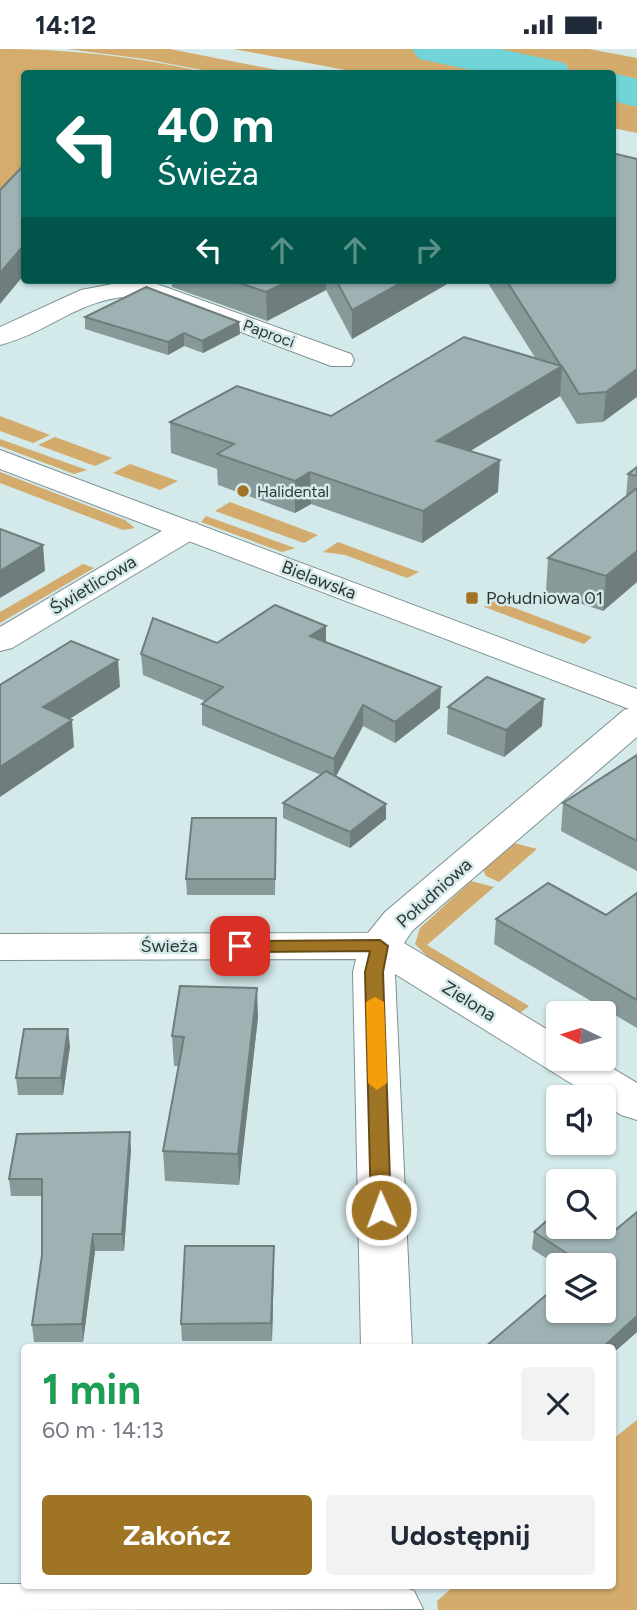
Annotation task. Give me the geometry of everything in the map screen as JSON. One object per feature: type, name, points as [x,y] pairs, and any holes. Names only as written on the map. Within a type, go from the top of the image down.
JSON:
[{"type":"street","name":"Paproci","points":[[0,337],[91,294],[133,288],[148,289],[341,360]]},
{"type":"street","name":"Bielawska","points":[[0,460],[637,701]]},
{"type":"street","name":"Świetlicowa","points":[[0,641],[186,530]]},
{"type":"street","name":"Południowa","points":[[386,1344],[374,972],[380,946],[399,921],[637,718]]},
{"type":"street","name":"Świeża","points":[[0,947],[380,946]]},
{"type":"street","name":"Zielona","points":[[380,946],[546,1048]]},
{"type":"street","points":[[583,1071],[637,1104]]},
{"type":"street","points":[[0,1609],[394,1601]]},
{"type":"shaded area","points":[[0,49],[98,54],[195,70],[21,70],[21,178],[0,193]]},
{"type":"shaded area","points":[[67,49],[170,49],[277,70],[202,70],[145,59]]},
{"type":"shaded area","points":[[234,49],[589,49],[637,58],[637,133],[616,129],[616,70],[345,70]]},
{"type":"shaded area","points":[[0,416],[50,435],[33,443],[0,431]]},
{"type":"shaded area","points":[[55,437],[112,458],[95,466],[38,445]]},
{"type":"shaded area","points":[[0,439],[87,470],[74,474],[0,446]]},
{"type":"shaded area","points":[[130,464],[178,481],[160,490],[113,473]]},
{"type":"shaded area","points":[[0,472],[125,520],[135,528],[123,530],[0,483]]},
{"type":"shaded area","points":[[230,502],[318,535],[304,543],[215,511]]},
{"type":"shaded area","points":[[206,516],[295,548],[282,552],[201,522]]},
{"type":"shaded area","points":[[338,542],[419,572],[407,578],[345,555],[323,552]]},
{"type":"shaded area","points":[[83,564],[94,568],[0,623],[0,612]]},
{"type":"shaded area","points":[[493,600],[592,637],[584,644],[484,607]]},
{"type":"shaded area","points":[[514,843],[537,849],[499,882],[486,876],[483,870]]},
{"type":"shaded area","points":[[471,881],[494,887],[427,945],[529,1006],[520,1013],[427,956],[415,944],[420,928]]},
{"type":"shaded area","points":[[637,1420],[637,1610],[438,1610],[437,1601],[451,1589],[616,1589],[616,1437]]},
{"type":"building","points":[[616,154],[637,159],[637,369],[606,392],[579,394],[562,366],[437,441],[500,460],[423,511],[310,472],[295,481],[217,454],[234,444],[170,422],[237,386],[331,416],[464,337],[561,366],[509,284],[616,284]]},
{"type":"building","points":[[21,168],[21,248],[0,273],[0,190]]},
{"type":"building","points":[[243,284],[283,284],[266,292]]},
{"type":"building","points":[[338,284],[399,284],[352,310]]},
{"type":"building","points":[[146,287],[239,322],[202,341],[184,333],[168,342],[85,317]]},
{"type":"building","points":[[637,467],[637,476],[628,474]]},
{"type":"building","points":[[637,488],[637,551],[606,576],[548,558]]},
{"type":"building","points":[[0,529],[43,545],[0,571]]},
{"type":"building","points":[[275,605],[326,626],[310,636],[441,687],[395,722],[363,705],[334,759],[202,704],[223,687],[141,654],[153,618],[217,643]]},
{"type":"building","points":[[71,641],[118,660],[43,707],[72,720],[0,767],[0,685]]},
{"type":"building","points":[[487,677],[544,699],[506,730],[448,707]]},
{"type":"building","points":[[637,755],[637,841],[563,803]]},
{"type":"building","points":[[326,771],[386,804],[350,832],[283,803]]},
{"type":"building","points":[[192,818],[276,818],[275,879],[186,879]]},
{"type":"building","points":[[548,883],[606,915],[637,893],[637,1000],[496,919]]},
{"type":"building","points":[[180,986],[257,988],[238,1154],[163,1151],[184,1037],[172,1036]]},
{"type":"building","points":[[24,1029],[68,1029],[61,1078],[16,1078]]},
{"type":"building","points":[[130,1132],[122,1234],[93,1234],[82,1324],[32,1325],[42,1255],[42,1179],[9,1179],[17,1134]]},
{"type":"building","points":[[637,1212],[637,1316],[606,1344],[489,1344],[546,1295],[546,1323],[616,1323],[616,1253],[566,1253],[534,1232],[546,1222],[546,1239],[616,1239],[616,1230]]},
{"type":"building","points":[[185,1246],[274,1246],[271,1323],[181,1324]]},
{"type":"waterway","points":[[435,49],[534,70]]},
{"type":"waterway","points":[[616,88],[637,93]]},
{"type":"slow traffic","points":[[375,1002],[377,1083]]},
{"type":"place","name":"Halidental","points":[[243,491]]},
{"type":"place","name":"Południowa 01","points":[[472,598]]},
{"type":"route","points":[[240,946],[380,946],[374,972],[381,1210]]}]
